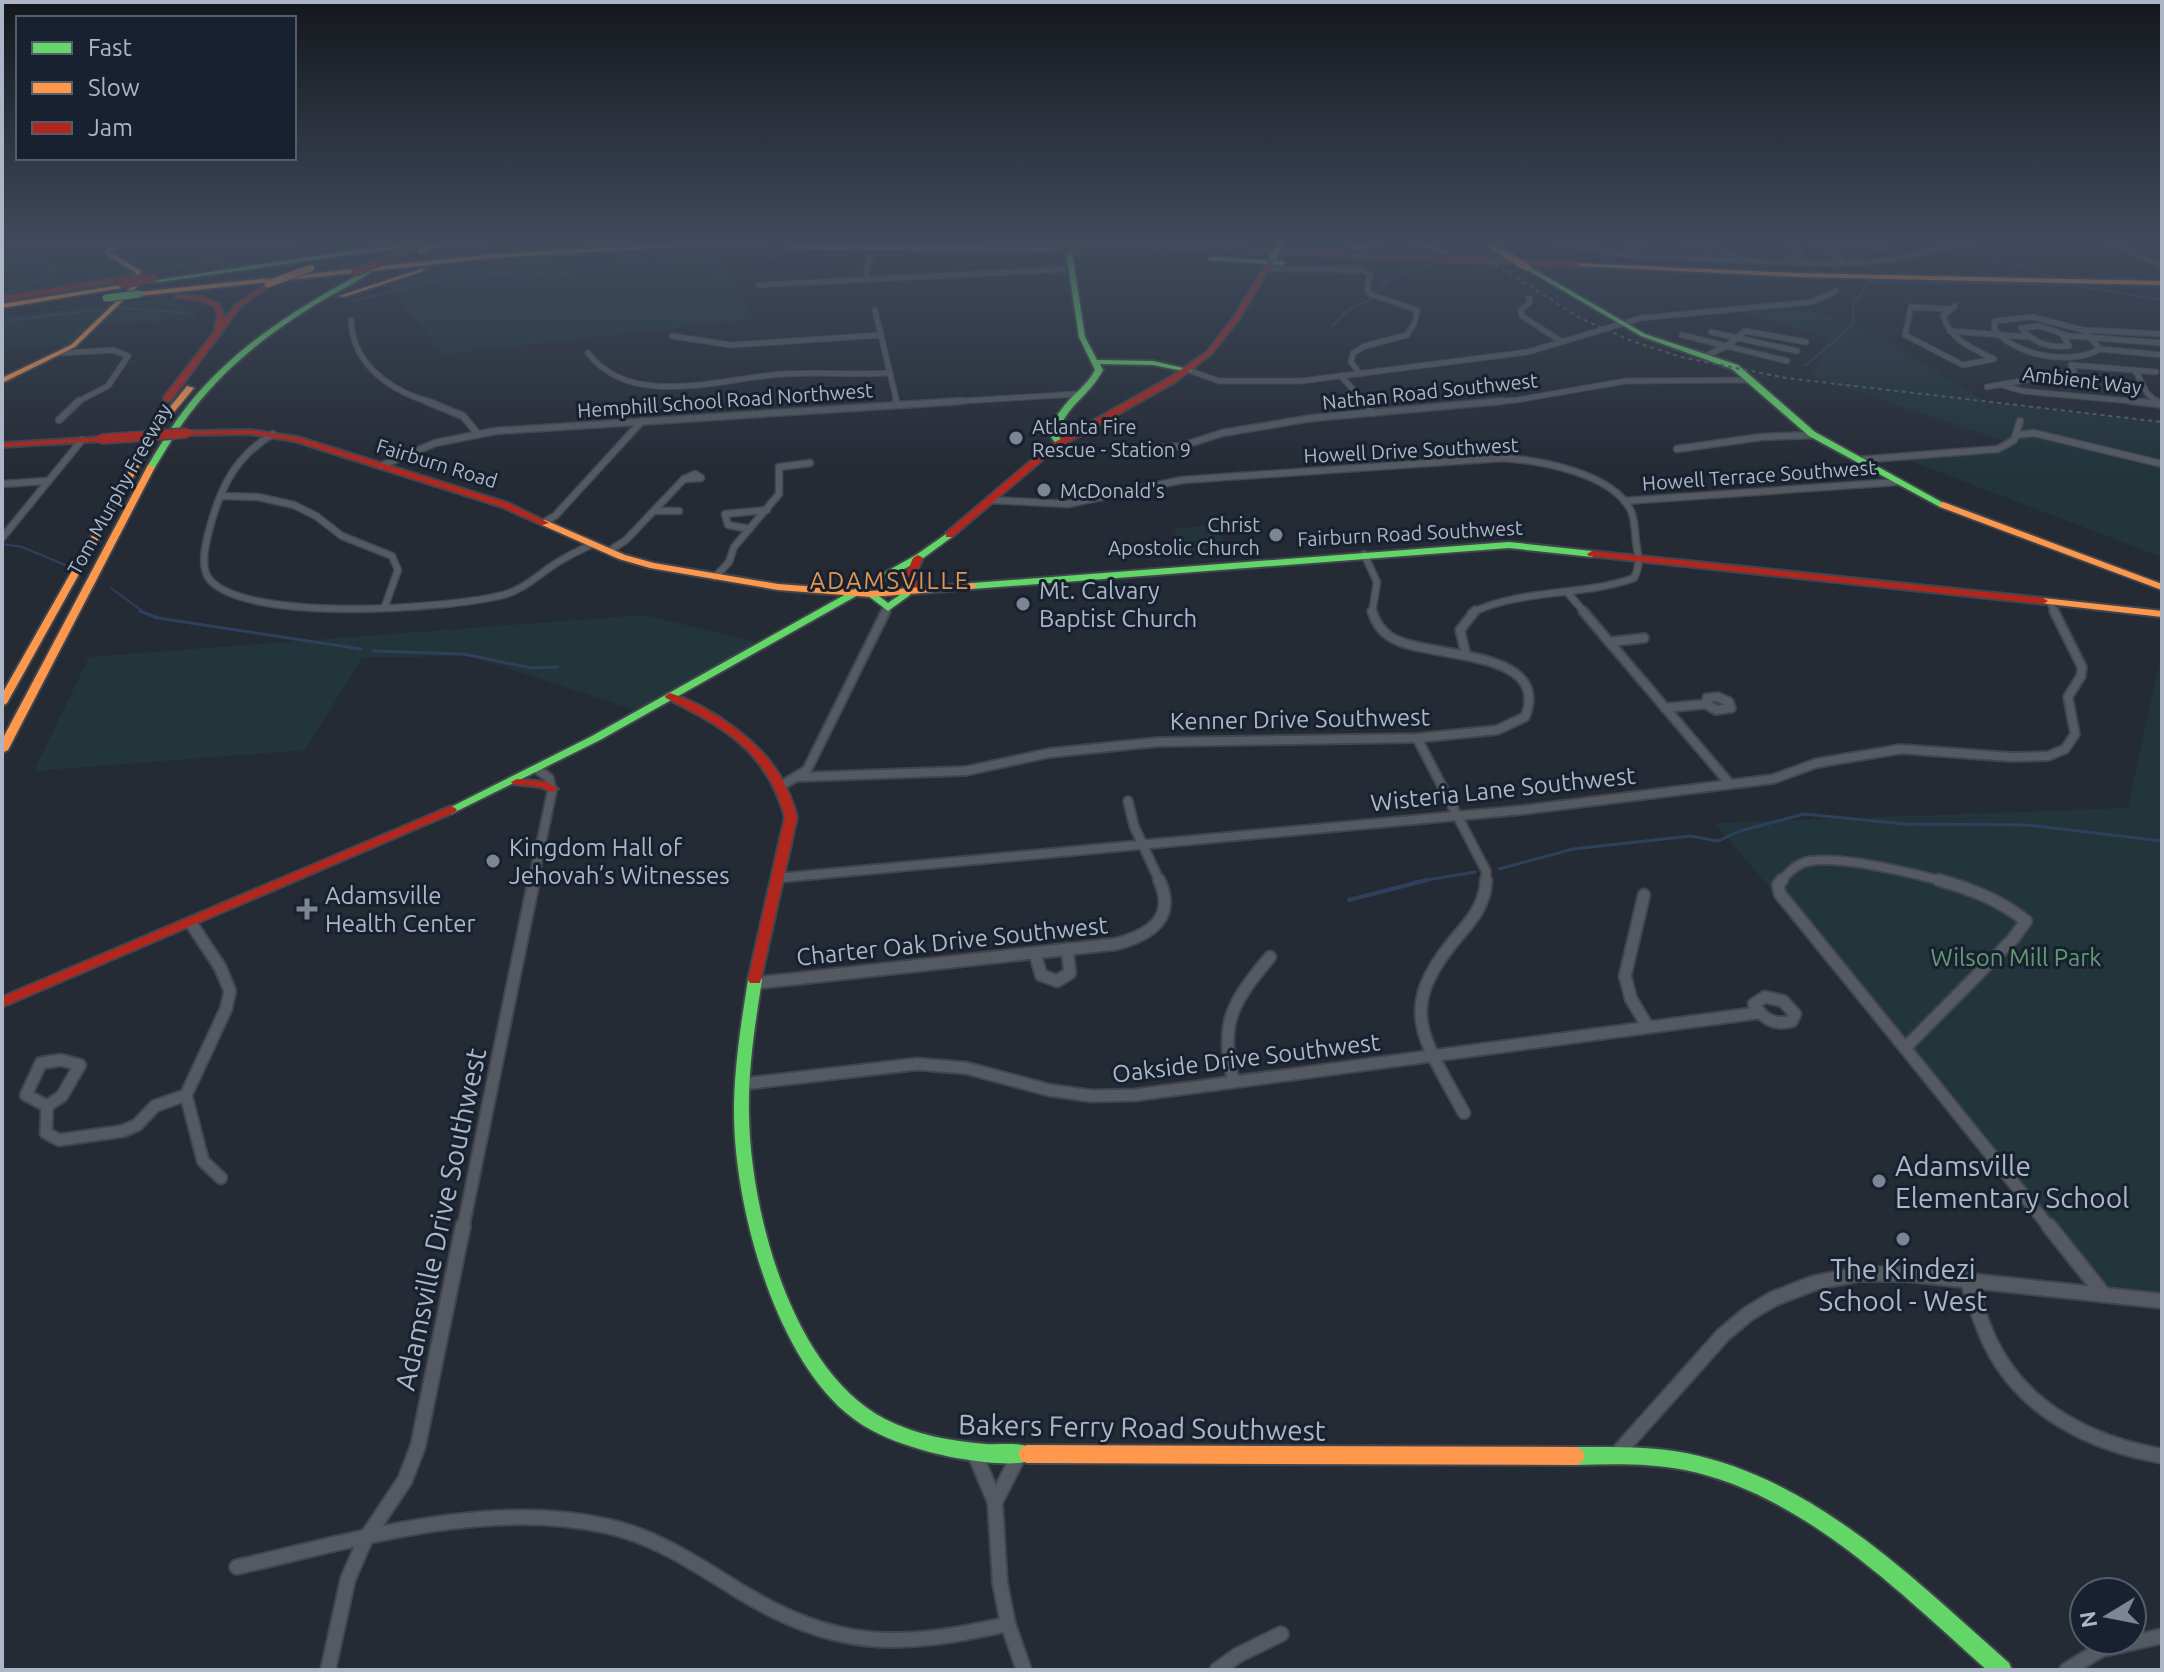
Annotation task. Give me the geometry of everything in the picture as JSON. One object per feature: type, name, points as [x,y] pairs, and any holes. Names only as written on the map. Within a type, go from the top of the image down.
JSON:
[{"type":"main road","points":[[2,381],[63,353],[104,317]]},
{"type":"main road","points":[[213,336],[220,317]]},
{"type":"main road","points":[[95,533],[131,454],[229,317]]},
{"type":"main road","name":"Tom Murphy Freeway","points":[[2,703],[95,533],[157,428],[193,385],[256,332],[279,317]]},
{"type":"main road","name":"Tom Murphy Freeway","points":[[2,750],[154,460],[183,413],[221,370],[258,338],[289,317]]},
{"type":"main road","points":[[183,413],[239,360],[296,317]]},
{"type":"main road","points":[[239,360],[305,317]]},
{"type":"main road","points":[[1059,442],[1053,434],[1057,419],[1077,394],[1098,376],[1082,337],[1079,317]]},
{"type":"main road","points":[[2,1002],[191,923],[510,782],[670,696],[919,557],[956,531],[1059,442],[1188,370],[1225,335],[1237,317]]},
{"type":"main road","points":[[1612,317],[1664,344],[1735,367],[1814,435],[1897,482],[1969,517],[2162,587]]},
{"type":"main road","points":[[1094,362],[1153,363],[1188,370]]},
{"type":"main road","name":"Fairburn Road","points":[[2,445],[232,431],[273,434],[546,521],[609,551],[653,566],[803,590],[850,594]]},
{"type":"main road","name":"Fairburn Road Southwest","points":[[850,594],[1509,545],[2162,614]]},
{"type":"main road","points":[[919,557],[909,580],[924,590]]},
{"type":"main road","points":[[803,590],[819,601],[820,611]]},
{"type":"main road","points":[[871,594],[885,602],[888,608],[901,595],[924,590]]},
{"type":"main road","points":[[670,696],[723,725],[784,784]]},
{"type":"main road","points":[[510,782],[543,784],[552,789]]},
{"type":"main road","name":"Bakers Ferry Road Southwest","points":[[784,784],[791,817],[756,983],[742,1084],[741,1149],[748,1204],[765,1264],[793,1328],[820,1375],[851,1409],[892,1433],[940,1448],[975,1454],[1616,1456],[1687,1461],[1710,1467],[1790,1504],[1904,1585],[2002,1670]]},
{"type":"street","points":[[877,317],[897,405]]},
{"type":"street","points":[[1360,374],[1351,362],[1353,353],[1407,335],[1416,317]]},
{"type":"street","points":[[1524,317],[1562,342]]},
{"type":"street","points":[[1188,370],[1219,381],[1238,383],[1360,374],[1528,352],[1621,323],[1652,317]]},
{"type":"street","points":[[1908,317],[1905,335],[1963,365],[1994,359],[1959,342],[1943,317]]},
{"type":"street","points":[[2017,317],[2050,320],[2083,330],[2162,334]]},
{"type":"street","points":[[2017,317],[1995,321],[1993,325],[1997,333],[2013,346],[2046,355],[2084,356],[2100,349],[2162,355]]},
{"type":"street","points":[[351,320],[350,334],[354,345],[390,386],[401,393],[460,412],[470,419],[477,433]]},
{"type":"street","points":[[2062,334],[2069,346],[2053,347],[2035,343],[2021,328],[2040,326],[2094,340]]},
{"type":"street","points":[[1949,330],[2026,335]]},
{"type":"street","points":[[2083,330],[2100,349]]},
{"type":"street","points":[[1705,356],[1724,347],[1745,331],[1806,342]]},
{"type":"street","points":[[1711,332],[1797,351]]},
{"type":"street","points":[[672,336],[731,345],[881,335]]},
{"type":"street","points":[[1682,335],[1787,361]]},
{"type":"street","points":[[2067,340],[2162,344]]},
{"type":"street","points":[[59,420],[72,405],[108,386],[128,356],[113,350],[63,353]]},
{"type":"street","points":[[588,353],[600,368],[623,379],[649,385],[680,386],[785,374],[890,373]]},
{"type":"street","name":"Ambient Way","points":[[1987,387],[2053,375],[2076,377],[2071,365],[2135,370],[2147,393],[2160,405]]},
{"type":"street","points":[[2135,370],[2156,372]]},
{"type":"street","points":[[1341,376],[1373,413]]},
{"type":"street","name":"Nathan Road Southwest","points":[[1115,452],[1182,446],[1256,426],[1517,400],[1626,381],[1751,380]]},
{"type":"street","name":"Ambient Way","points":[[2002,385],[2022,391],[2160,405]]},
{"type":"street","name":"Hemphill School Road Northwest","points":[[381,466],[435,443],[477,433],[1077,394]]},
{"type":"street","points":[[546,521],[555,516],[642,421]]},
{"type":"street","points":[[1857,460],[1998,449],[2009,445],[2020,421]]},
{"type":"street","points":[[2016,435],[2034,433],[2162,464]]},
{"type":"street","points":[[273,434],[239,456],[209,529],[205,566],[207,577],[217,588],[244,600],[298,608],[385,606],[508,594],[529,584],[561,560],[593,544]]},
{"type":"street","points":[[1677,449],[1761,437],[1814,435]]},
{"type":"street","points":[[2,538],[82,440]]},
{"type":"street","name":"Howell Drive Southwest","points":[[990,500],[1068,504],[1182,480],[1502,458],[1532,460],[1570,470],[1602,485],[1624,501]]},
{"type":"street","points":[[715,577],[729,562],[734,547],[779,494],[779,467],[810,463]]},
{"type":"street","points":[[609,551],[626,540],[684,479]]},
{"type":"street","points":[[2,484],[47,481]]},
{"type":"street","name":"Howell Terrace Southwest","points":[[1624,501],[1897,482]]},
{"type":"street","points":[[221,496],[257,496],[295,508],[318,518],[340,536],[391,555],[399,569],[385,606]]},
{"type":"street","points":[[1466,655],[1459,641],[1459,629],[1465,617],[1476,608],[1507,598],[1607,589],[1627,583],[1638,572],[1638,557],[1632,513],[1624,501]]},
{"type":"street","points":[[750,529],[728,525],[725,514],[767,510]]},
{"type":"street","points":[[656,511],[679,511]]},
{"type":"street","name":"Kenner Drive Southwest","points":[[799,777],[966,771],[1049,753],[1158,742],[1417,738],[1497,730],[1516,723],[1529,710],[1530,693],[1518,677],[1495,663],[1413,646],[1380,628],[1372,612],[1379,594],[1379,581],[1364,554]]},
{"type":"street","points":[[1567,592],[1730,784]]},
{"type":"street","name":"Wisteria Lane Southwest","points":[[778,878],[1455,816],[1773,779],[1817,763],[1901,749],[2024,758],[2048,756],[2065,749],[2075,734],[2068,697],[2081,676],[2082,667],[2050,602]]},
{"type":"street","points":[[784,784],[799,777],[811,762],[888,608]]},
{"type":"street","points":[[1609,642],[1644,638]]},
{"type":"street","points":[[1665,708],[1706,704]]},
{"type":"street","points":[[1417,738],[1486,871],[1489,886],[1485,900],[1433,964],[1423,983],[1420,1016],[1435,1055],[1464,1113]]},
{"type":"street","points":[[537,769],[549,778],[552,789]]},
{"type":"street","name":"Adamsville Drive Southwest","points":[[328,1670],[348,1579],[365,1540],[405,1480],[418,1446],[552,789]]},
{"type":"street","name":"Charter Oak Drive Southwest","points":[[756,983],[1130,941],[1149,932],[1162,920],[1167,907],[1166,895],[1142,845],[1128,801]]},
{"type":"street","points":[[1905,1048],[2013,939],[2026,921],[2010,906],[1982,893],[1934,879],[1827,861],[1799,864],[1778,885],[1780,894],[2104,1295]]},
{"type":"street","points":[[1644,895],[1625,976],[1631,999],[1648,1027]]},
{"type":"street","points":[[191,923],[220,967],[230,991],[226,1009],[186,1095],[203,1161],[221,1178]]},
{"type":"street","points":[[1035,953],[1041,975],[1057,981],[1070,973],[1067,949]]},
{"type":"street","points":[[1234,1082],[1224,1046],[1228,1016],[1239,993],[1270,957]]},
{"type":"street","name":"Oakside Drive Southwest","points":[[742,1084],[917,1064],[966,1068],[1049,1090],[1091,1096],[1135,1095],[1757,1013]]},
{"type":"street","points":[[49,1060],[77,1062],[80,1065],[72,1083],[55,1103],[47,1106],[26,1095],[41,1063],[49,1060]]},
{"type":"street","points":[[47,1106],[45,1127],[50,1137],[59,1140],[85,1138],[123,1131],[137,1125],[155,1106],[186,1095]]},
{"type":"street","points":[[1616,1456],[1723,1335],[1748,1314],[1773,1299],[1814,1283],[1859,1274],[1906,1274],[2162,1301]]},
{"type":"street","points":[[1967,1280],[1995,1351],[2014,1380],[2032,1399],[2077,1431],[2107,1445],[2162,1456]]},
{"type":"street","points":[[975,1454],[995,1502],[1000,1583],[1008,1624],[1024,1670]]},
{"type":"street","points":[[995,1502],[1020,1454]]},
{"type":"street","points":[[237,1567],[480,1518],[565,1518],[609,1526],[656,1542],[785,1617],[837,1636],[874,1642],[918,1642],[1008,1624]]},
{"type":"street","points":[[1217,1670],[1238,1655],[1281,1634]]},
{"type":"street","points":[[2067,1670],[2106,1648],[2162,1636]]},
{"type":"green space","points":[[2,317],[198,319],[88,326],[68,346],[2,349]]},
{"type":"green space","points":[[413,317],[754,319],[444,354]]},
{"type":"green space","points":[[1759,317],[1833,317],[1856,323],[1987,402],[2162,422],[2162,557],[1900,457],[2016,445],[1813,377],[1826,338]]},
{"type":"green space","points":[[1216,525],[1227,546],[1223,552],[1206,555],[1188,552],[1173,529]]},
{"type":"green space","points":[[643,615],[769,645],[644,713],[471,656],[362,658],[305,750],[34,771],[89,657]]},
{"type":"green space","name":"Wilson Mill Park","points":[[2159,664],[2162,666],[2162,1300],[2098,1295],[1973,1129],[1715,823],[2128,808]]},
{"type":"waterway","points":[[2,321],[37,317]]},
{"type":"waterway","points":[[1332,326],[1341,317]]},
{"type":"waterway","points":[[1805,366],[1854,324],[1854,317]]},
{"type":"waterway","points":[[2,544],[22,547],[65,565]]},
{"type":"waterway","points":[[111,588],[145,613]]},
{"type":"waterway","points":[[140,611],[145,613]]},
{"type":"waterway","points":[[145,613],[158,618],[361,649]]},
{"type":"waterway","points":[[373,651],[463,654],[531,668],[558,667]]},
{"type":"waterway","points":[[1499,869],[1573,849],[1691,836],[1718,841],[1740,831],[1804,814],[1904,824],[2027,825],[2162,841]]},
{"type":"waterway","points":[[1427,880],[1475,872]]},
{"type":"waterway","points":[[1349,900],[1427,880]]},
{"type":"waterway","points":[[1415,882],[1427,880]]},
{"type":"railway","points":[[1578,317],[1632,341],[1681,357],[1786,378],[2162,422]]},
{"type":"traffic: fast","points":[[151,467],[170,434],[217,377],[292,317]]},
{"type":"traffic: fast","points":[[1059,442],[1053,434],[1058,421],[1099,370],[1082,337],[1079,317]]},
{"type":"traffic: fast","points":[[1612,317],[1643,335],[1735,367],[1812,434],[1943,505]]},
{"type":"traffic: fast","points":[[1094,362],[1153,363],[1188,370]]},
{"type":"traffic: fast","points":[[451,810],[596,738],[919,557],[949,535]]},
{"type":"traffic: fast","points":[[972,586],[1509,545],[1592,554]]},
{"type":"traffic: fast","points":[[872,595],[888,608],[907,593]]},
{"type":"traffic: fast","points":[[755,980],[743,1070],[741,1112],[748,1194],[771,1276],[806,1350],[837,1393],[878,1425],[932,1445],[988,1453],[1027,1454]]},
{"type":"traffic: fast","points":[[1576,1456],[1637,1456],[1682,1461],[1740,1477],[1781,1497],[1822,1521],[1860,1549],[2002,1670]]},
{"type":"traffic: slow","points":[[2,381],[73,346],[103,317]]},
{"type":"traffic: slow","points":[[2,703],[157,428],[190,388]]},
{"type":"traffic: slow","points":[[2,750],[151,467]]},
{"type":"traffic: slow","points":[[1943,505],[2162,587]]},
{"type":"traffic: slow","points":[[545,523],[622,557],[653,566],[778,587],[871,594],[972,586]]},
{"type":"traffic: slow","points":[[2043,601],[2162,614]]},
{"type":"traffic: slow","points":[[1027,1454],[1576,1456]]},
{"type":"traffic: jam","points":[[218,328],[221,317]]},
{"type":"traffic: jam","points":[[167,399],[230,317]]},
{"type":"traffic: jam","points":[[949,535],[1051,448],[1172,380],[1209,353],[1237,317]]},
{"type":"traffic: jam","points":[[187,433],[250,432],[295,439],[505,505],[545,523]]},
{"type":"traffic: jam","points":[[101,439],[187,433]]},
{"type":"traffic: jam","points":[[2,445],[101,439]]},
{"type":"traffic: jam","points":[[1592,554],[2043,601]]},
{"type":"traffic: jam","points":[[918,558],[909,580],[923,588]]},
{"type":"traffic: jam","points":[[670,696],[710,717],[746,743],[774,775],[785,795],[791,817],[755,980]]},
{"type":"traffic: jam","points":[[517,782],[543,784],[552,789]]},
{"type":"traffic: jam","points":[[2,1002],[451,810]]},
{"type":"place","name":"Atlanta Fire Rescue - Station 9","points":[[1016,438]]},
{"type":"place","name":"McDonald's","points":[[1044,490]]},
{"type":"place","name":"Christ Apostolic Church","points":[[1276,535]]},
{"type":"place","name":"Mt. Calvary Baptist Church","points":[[1023,604]]},
{"type":"place","name":"Kingdom Hall of Jehovah’s Witnesses","points":[[493,861]]},
{"type":"place","name":"Adamsville Health Center","points":[[307,909]]},
{"type":"place","name":"Adamsville Elementary School","points":[[1879,1181]]},
{"type":"place","name":"The Kindezi School - West","points":[[1903,1239]]},
{"type":"district","name":"ADAMSVILLE","points":[[890,580]]}]
